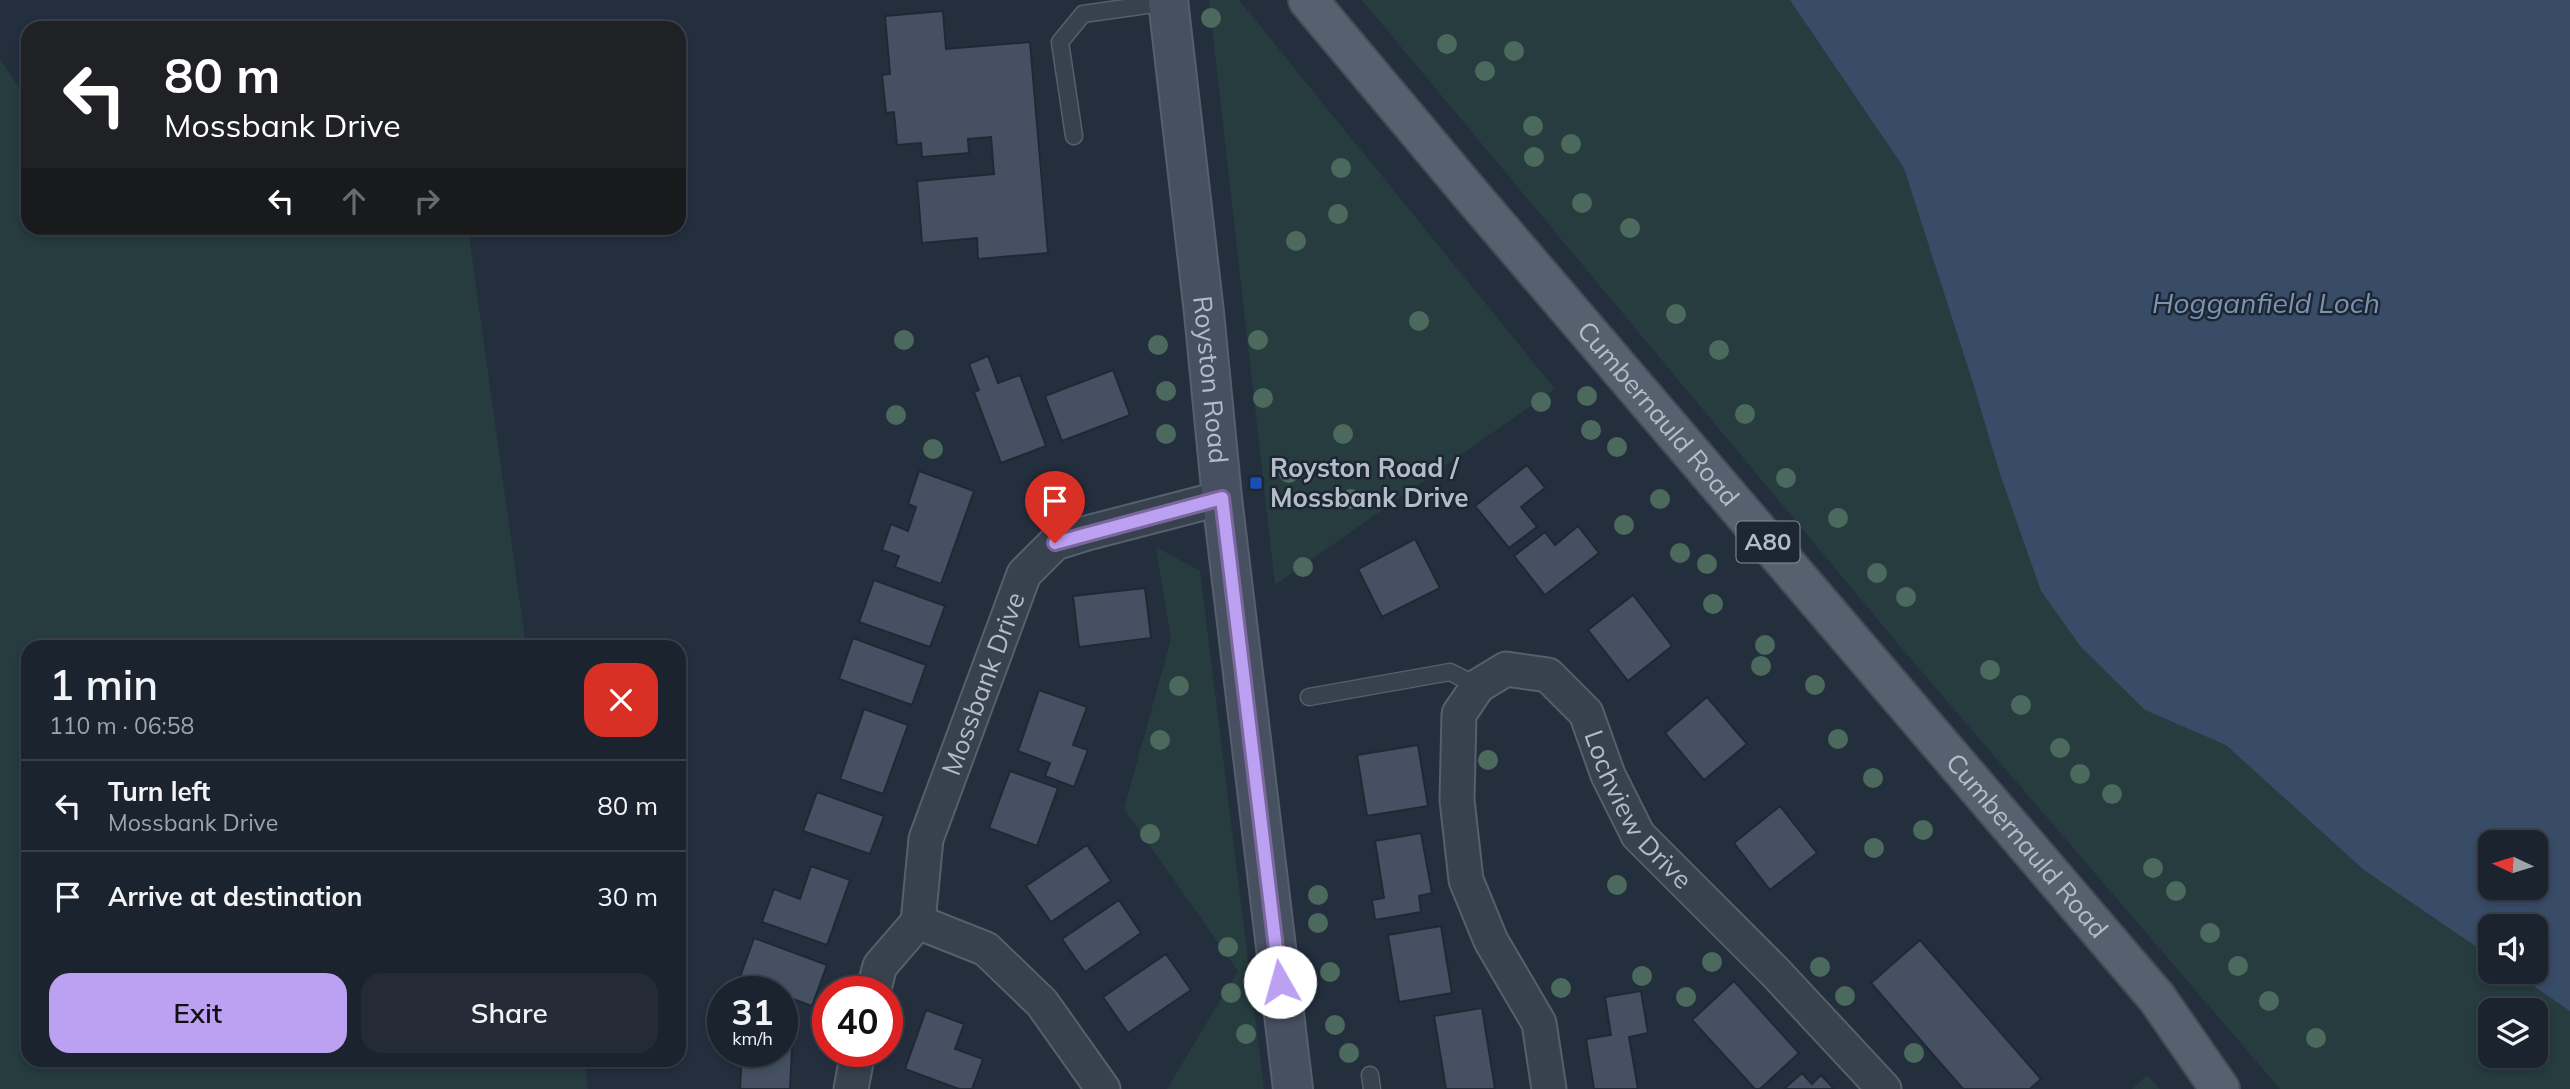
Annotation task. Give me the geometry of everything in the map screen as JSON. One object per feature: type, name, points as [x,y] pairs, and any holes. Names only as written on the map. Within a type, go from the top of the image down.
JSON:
[{"type":"main road","name":"Cumbernauld Road","points":[[1308,0],[2157,998],[2220,1089]]},
{"type":"street","name":"Royston Road","points":[[1168,1],[1222,498],[1293,1089]]},
{"type":"street","name":"Mossbank Drive","points":[[918,922],[926,839],[1024,574],[1055,543],[1222,498]]},
{"type":"street","name":"Lochview Drive","points":[[1549,1089],[1539,1023],[1491,942],[1466,880],[1457,800],[1459,714],[1478,686],[1506,669],[1548,675],[1587,713],[1608,775],[1638,835],[1776,973],[1884,1089]]},
{"type":"street","points":[[877,976],[880,966],[918,922],[986,949],[1042,1003],[1103,1089]]},
{"type":"street","points":[[851,1089],[855,1067]]},
{"type":"lane","points":[[1073,136],[1060,42],[1083,14],[1168,1]]},
{"type":"lane","points":[[1309,696],[1450,672],[1478,686]]},
{"type":"green space","points":[[1209,0],[1239,0],[1555,389],[1275,585]]},
{"type":"green space","name":"Hogganfield Loch","points":[[1362,0],[2570,0],[2570,1089],[2280,1089],[1904,651]]},
{"type":"green space","points":[[0,59],[21,91],[21,235],[469,235],[525,640],[21,640],[21,1067],[585,1067],[588,1089],[0,1089]]},
{"type":"green space","points":[[1156,547],[1200,571],[1264,1089],[1167,1089],[1238,971],[1124,809],[1171,639]]},
{"type":"green space","points":[[2147,1075],[2160,1089],[2132,1089]]},
{"type":"water","name":"Hogganfield Loch","points":[[1790,0],[2570,0],[2570,1011],[2531,984],[2548,984],[2548,914],[2478,914],[2478,948],[2364,870],[2226,745],[2145,710],[2081,647],[2041,591],[2000,474],[1904,168]]},
{"type":"building","points":[[943,11],[946,49],[1030,42],[1048,253],[978,259],[977,238],[922,243],[917,181],[994,174],[991,137],[968,139],[969,153],[922,157],[921,143],[897,145],[894,112],[886,113],[882,75],[890,74],[885,16]]},
{"type":"building","points":[[988,356],[998,383],[1020,375],[1046,446],[1001,463],[974,392],[979,390],[969,364]]},
{"type":"building","points":[[1113,370],[1130,415],[1062,441],[1045,396]]},
{"type":"building","points":[[1527,465],[1545,488],[1521,507],[1537,527],[1509,548],[1475,506]]},
{"type":"building","points":[[919,471],[974,491],[941,584],[895,567],[899,556],[882,550],[891,524],[908,531],[916,507],[908,504]]},
{"type":"building","points":[[1578,526],[1599,553],[1545,595],[1514,556],[1545,532],[1555,545]]},
{"type":"building","points":[[1415,539],[1440,588],[1382,617],[1358,569]]},
{"type":"building","points":[[874,580],[945,606],[930,647],[859,622]]},
{"type":"building","points":[[1145,588],[1151,638],[1079,647],[1073,596]]},
{"type":"building","points":[[1633,595],[1672,646],[1628,681],[1588,630]]},
{"type":"building","points":[[853,638],[926,665],[912,705],[839,679]]},
{"type":"building","points":[[1039,690],[1087,707],[1073,745],[1088,750],[1074,787],[1045,776],[1050,763],[1018,751]]},
{"type":"building","points":[[1707,697],[1747,744],[1704,780],[1665,733]]},
{"type":"building","points":[[864,709],[908,725],[883,794],[840,779]]},
{"type":"building","points":[[1418,745],[1428,806],[1367,816],[1357,755]]},
{"type":"building","points":[[1010,771],[1058,788],[1037,846],[989,828]]},
{"type":"building","points":[[817,792],[884,816],[870,854],[803,831]]},
{"type":"building","points":[[1780,806],[1817,853],[1770,890],[1734,843]]},
{"type":"building","points":[[1421,833],[1432,893],[1419,896],[1421,912],[1375,920],[1372,900],[1384,898],[1375,841]]},
{"type":"building","points":[[1087,845],[1111,881],[1051,922],[1026,886]]},
{"type":"building","points":[[811,866],[850,880],[827,945],[762,922],[774,889],[800,899]]},
{"type":"building","points":[[1119,900],[1141,933],[1085,972],[1062,939]]},
{"type":"building","points":[[1441,926],[1452,993],[1399,1002],[1388,935]]},
{"type":"building","points":[[754,938],[827,965],[823,976],[812,976],[812,1006],[798,1001],[798,976],[740,976]]},
{"type":"building","points":[[1920,940],[2041,1079],[2030,1089],[1963,1089],[1871,983]]},
{"type":"building","points":[[1166,954],[1191,990],[1128,1033],[1103,997]]},
{"type":"building","points":[[1734,981],[1799,1053],[1760,1089],[1755,1089],[1692,1020]]},
{"type":"building","points":[[1641,991],[1648,1033],[1629,1037],[1638,1089],[1594,1089],[1586,1039],[1611,1035],[1605,997]]},
{"type":"building","points":[[1482,1008],[1495,1089],[1446,1089],[1434,1016]]},
{"type":"building","points":[[926,1010],[964,1024],[955,1049],[983,1059],[972,1089],[959,1089],[905,1069]]},
{"type":"building","points":[[741,1067],[791,1067],[790,1089],[740,1089]]},
{"type":"building","points":[[1802,1073],[1812,1084],[1821,1075],[1834,1089],[1784,1089]]},
{"type":"place","name":"Royston Road / Mossbank Drive","points":[[1256,483]]},
{"type":"route","points":[[1055,543],[1222,498],[1280,982]]}]
